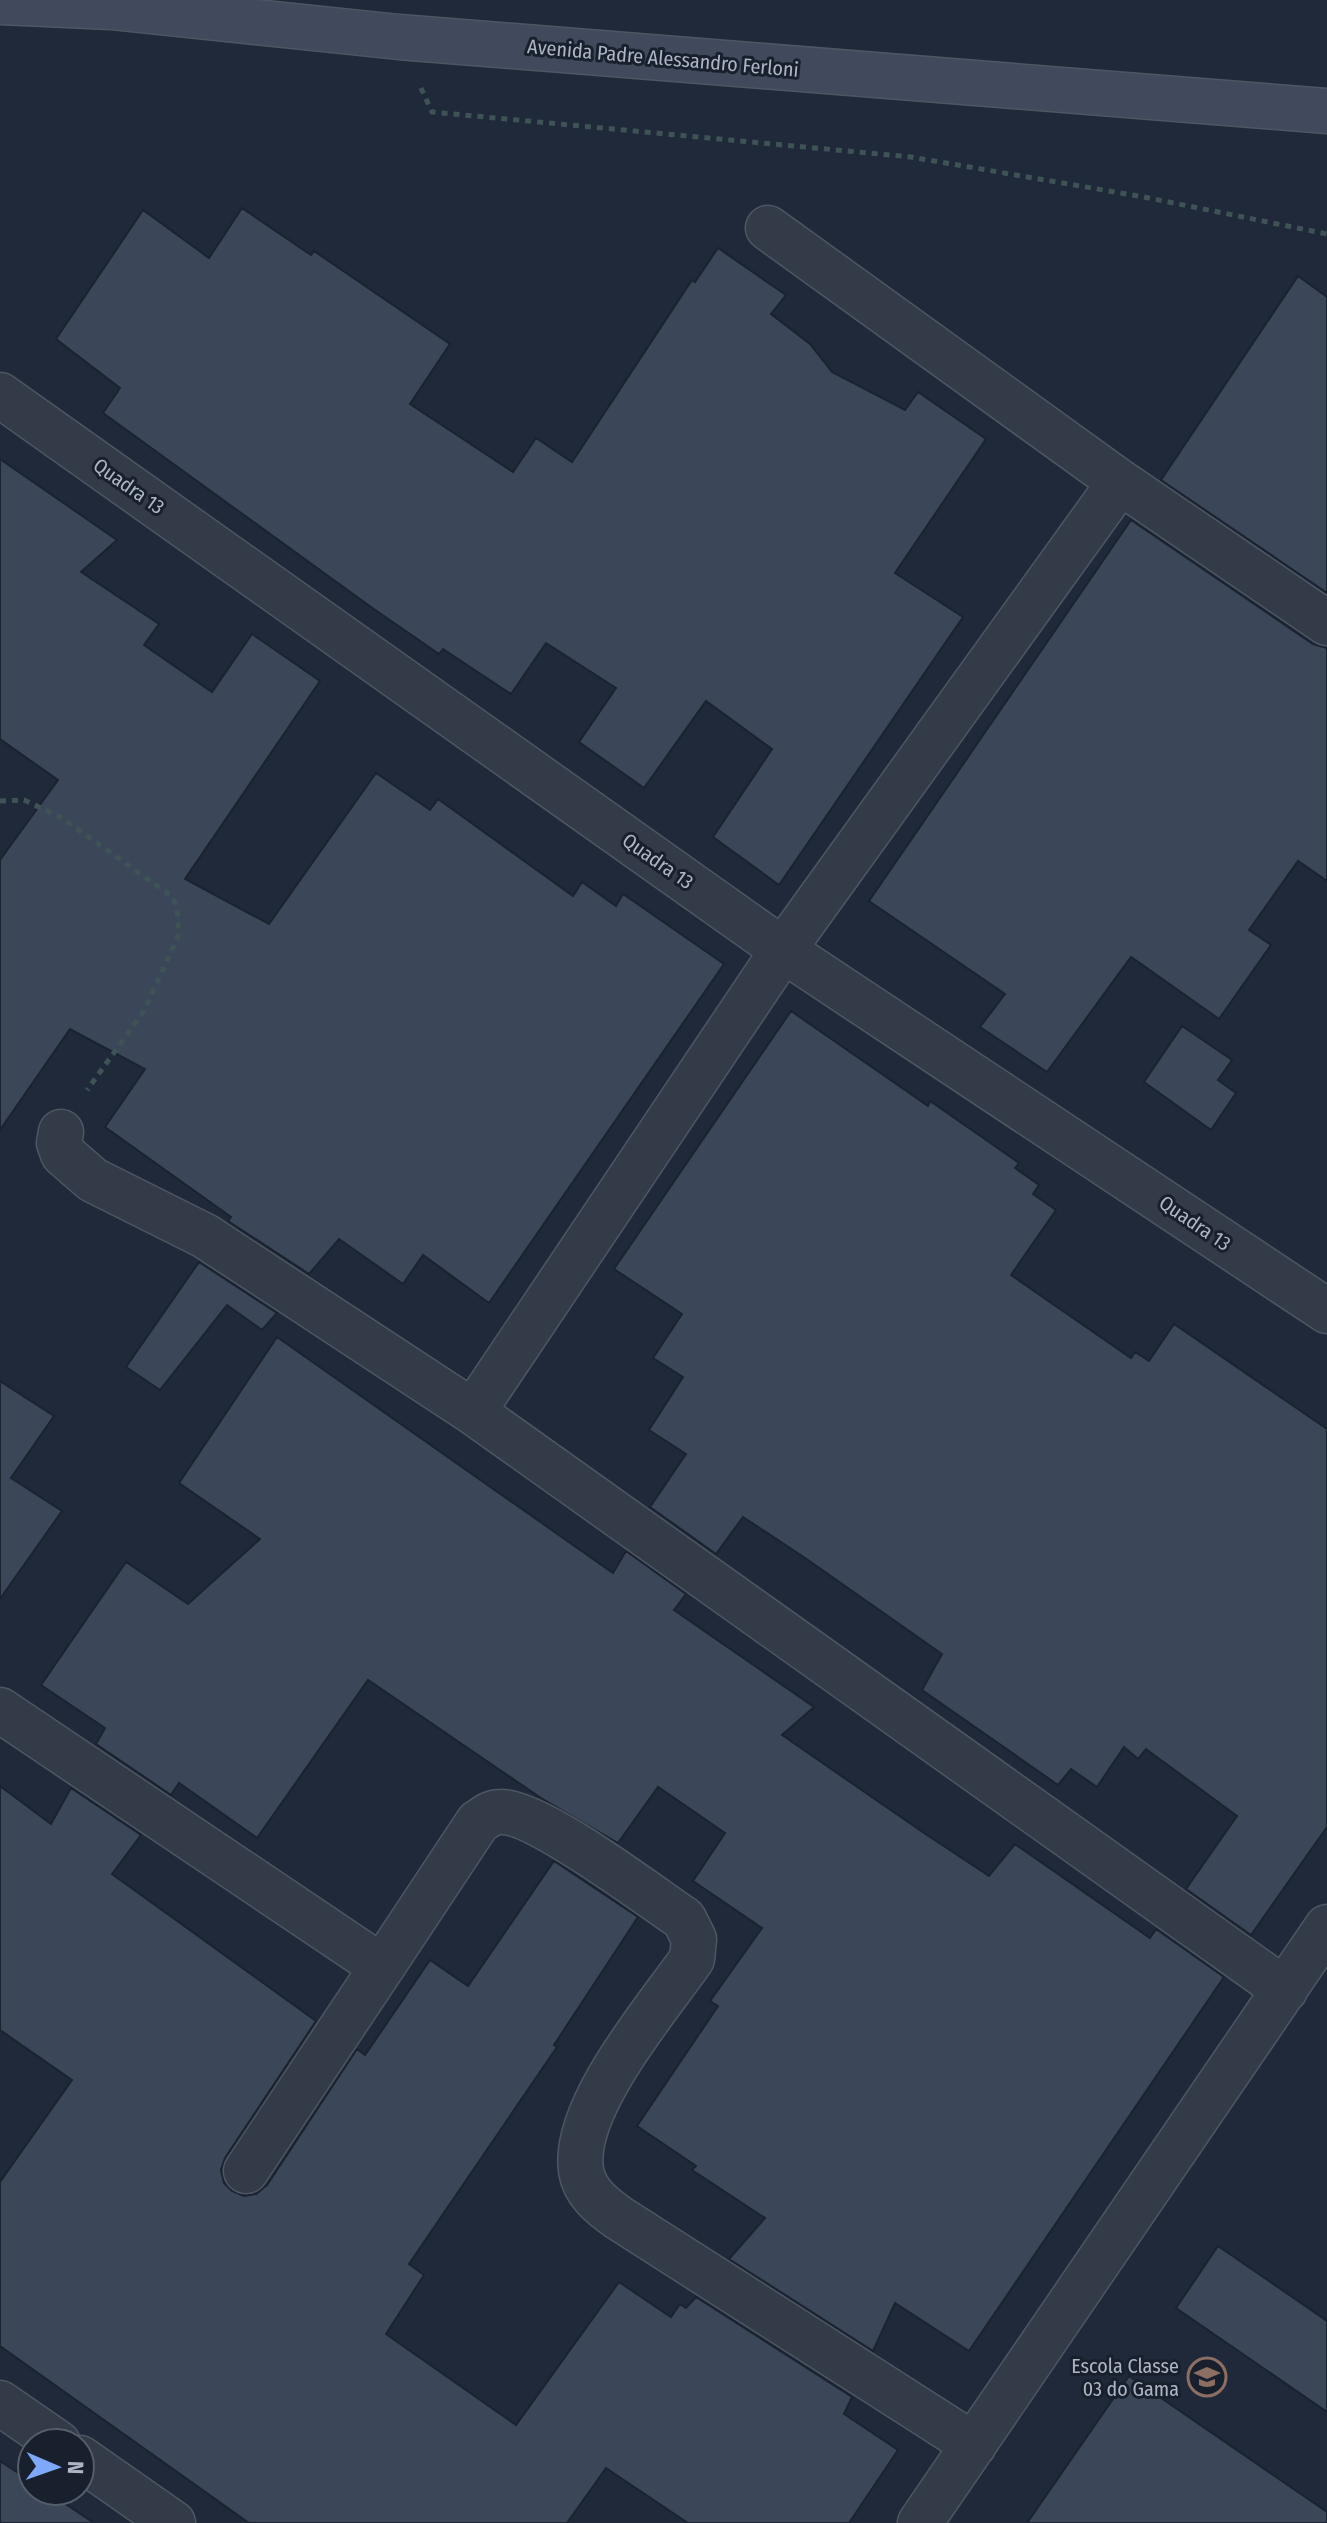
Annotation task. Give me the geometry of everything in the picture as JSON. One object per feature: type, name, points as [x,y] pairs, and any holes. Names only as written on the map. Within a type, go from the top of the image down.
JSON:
[{"type":"main road","name":"Avenida Padre Alessandro Ferloni","points":[[0,2],[222,10],[399,37],[1327,111]]},
{"type":"street","points":[[768,228],[1120,482],[1327,623]]},
{"type":"street","name":"Quadra 13","points":[[0,395],[783,950],[1327,1311]]},
{"type":"street","points":[[473,1412],[783,950],[1120,482]]},
{"type":"street","points":[[61,1132],[59,1143],[63,1154],[93,1180],[205,1236],[473,1412],[1285,1990]]},
{"type":"street","points":[[0,1710],[382,1967]]},
{"type":"street","points":[[246,2171],[478,1822],[492,1813],[503,1811],[538,1823],[684,1919],[694,1939],[692,1959],[601,2090],[581,2137],[581,2172],[590,2193],[619,2218],[974,2445]]},
{"type":"street","points":[[920,2523],[1327,1927]]},
{"type":"street","points":[[0,2403],[35,2427]]},
{"type":"street","points":[[96,2469],[173,2523]]},
{"type":"path","points":[[399,37],[432,112],[911,157],[1144,197],[1327,234]]},
{"type":"path","points":[[0,801],[24,800],[62,818],[170,895],[180,921],[179,934],[144,1011],[61,1132]]},
{"type":"building","points":[[242,208],[311,255],[314,251],[450,344],[410,404],[513,472],[536,438],[572,462],[692,280],[695,282],[718,248],[786,295],[771,314],[810,344],[832,372],[905,410],[918,392],[986,439],[895,573],[963,617],[779,885],[713,837],[772,749],[706,701],[644,788],[579,742],[616,688],[546,643],[511,694],[443,649],[439,654],[103,413],[120,388],[56,339],[143,210],[209,258]]},
{"type":"building","points":[[1298,276],[1327,297],[1327,593],[1161,480]]},
{"type":"building","points":[[0,459],[117,540],[81,572],[159,624],[144,645],[212,692],[252,634],[320,681],[185,879],[269,924],[376,773],[430,810],[438,799],[573,896],[582,882],[616,906],[623,894],[724,964],[489,1303],[423,1255],[403,1284],[339,1239],[309,1274],[228,1221],[231,1217],[105,1127],[145,1069],[70,1029],[0,1130],[0,860],[58,780],[0,739]]},
{"type":"building","points":[[1131,520],[1313,644],[1327,648],[1327,881],[1298,861],[1249,930],[1271,945],[1219,1019],[1131,957],[1047,1072],[980,1027],[1005,994],[869,901]]},
{"type":"building","points":[[791,1011],[928,1106],[930,1101],[1019,1163],[1015,1168],[1039,1185],[1033,1194],[1056,1210],[1011,1275],[1131,1358],[1135,1352],[1149,1361],[1174,1324],[1327,1429],[1327,1827],[1251,1935],[1186,1889],[1237,1816],[1146,1749],[1138,1759],[1124,1747],[1097,1787],[1071,1769],[1058,1785],[922,1690],[942,1654],[808,1560],[743,1517],[716,1554],[650,1507],[686,1454],[649,1430],[683,1377],[653,1358],[682,1314],[614,1269]]},
{"type":"building","points":[[1182,1026],[1232,1060],[1218,1080],[1236,1093],[1211,1130],[1144,1082]]},
{"type":"building","points":[[199,1262],[277,1313],[262,1330],[227,1305],[160,1390],[126,1367]]},
{"type":"building","points":[[277,1337],[613,1573],[626,1551],[686,1594],[674,1610],[814,1707],[782,1735],[924,1833],[989,1876],[1015,1844],[1150,1938],[1156,1929],[1224,1977],[969,2351],[895,2303],[873,2351],[729,2259],[765,2218],[692,2170],[696,2166],[637,2126],[718,2006],[710,2001],[762,1928],[693,1881],[725,1833],[658,1787],[618,1843],[541,1798],[368,1680],[257,1838],[179,1783],[171,1795],[96,1744],[105,1728],[41,1685],[126,1562],[188,1604],[260,1539],[179,1483]]},
{"type":"building","points":[[0,1381],[54,1416],[11,1478],[62,1511],[0,1599]]},
{"type":"building","points":[[0,1786],[51,1824],[71,1788],[141,1835],[112,1874],[316,2021],[225,2158],[221,2170],[224,2183],[244,2196],[256,2194],[267,2185],[357,2049],[365,2055],[430,1960],[468,1986],[554,1861],[638,1917],[554,2045],[557,2047],[409,2264],[424,2275],[386,2334],[516,2425],[619,2282],[671,2317],[680,2304],[686,2308],[696,2297],[852,2397],[844,2414],[898,2450],[849,2523],[688,2523],[606,2468],[567,2523],[249,2523],[0,2346],[0,2182],[72,2080],[0,2030]]},
{"type":"building","points":[[1218,2246],[1327,2321],[1327,2412],[1176,2308]]},
{"type":"building","points":[[1129,2376],[1327,2512],[1327,2523],[1027,2523]]},
{"type":"building","points":[[0,2461],[16,2472],[16,2507],[70,2507],[94,2523],[0,2523]]},
{"type":"place","name":"Escola Classe 03 do Gama","points":[[1207,2377]]}]
